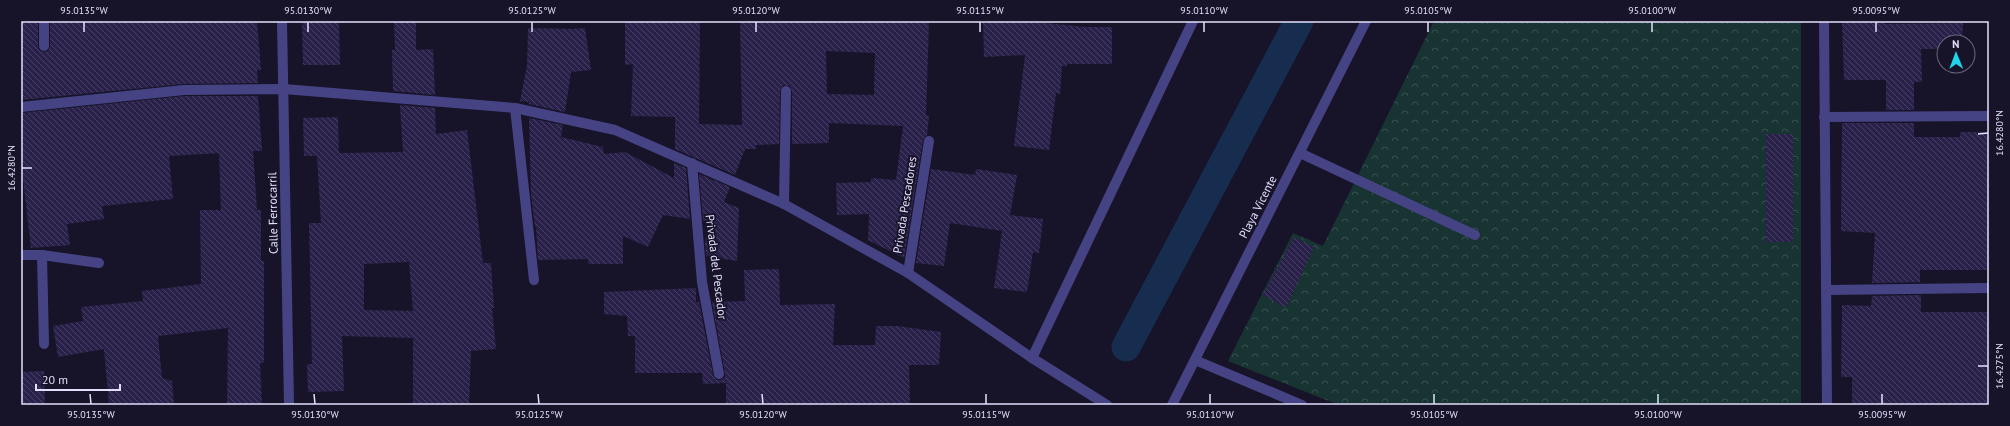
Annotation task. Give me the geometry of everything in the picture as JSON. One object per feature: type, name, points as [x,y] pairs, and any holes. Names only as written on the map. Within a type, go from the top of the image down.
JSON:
[{"type":"street","points":[[44,21],[44,46]]},
{"type":"street","name":"Calle Ferrocarril","points":[[282,21],[289,405]]},
{"type":"street","points":[[1032,358],[1193,21]]},
{"type":"street","name":"Playa Vicente","points":[[1172,405],[1366,21]]},
{"type":"street","points":[[1824,21],[1826,405]]},
{"type":"street","points":[[21,107],[184,90],[284,89],[516,108],[615,130],[784,204],[908,273],[1032,358],[1107,405]]},
{"type":"street","points":[[784,204],[786,91]]},
{"type":"street","points":[[516,108],[534,280]]},
{"type":"street","points":[[1824,117],[1989,116]]},
{"type":"street","name":"Privada Pescadores","points":[[908,273],[929,141]]},
{"type":"street","points":[[1300,153],[1475,235]]},
{"type":"street","name":"Privada del Pescador","points":[[692,163],[702,282],[719,374]]},
{"type":"street","points":[[21,255],[42,255],[99,263]]},
{"type":"street","points":[[42,255],[44,344]]},
{"type":"street","points":[[1826,290],[1989,288]]},
{"type":"street","points":[[1195,360],[1302,405]]},
{"type":"green space","points":[[1434,21],[1801,21],[1801,405],[1339,405],[1228,361],[1293,233],[1323,246]]},
{"type":"building","points":[[21,21],[38,21],[38,46],[39,50],[44,52],[48,51],[50,46],[50,21],[257,21],[261,70],[257,70],[258,83],[183,84],[21,100]]},
{"type":"building","points":[[302,21],[339,21],[340,65],[303,65]]},
{"type":"building","points":[[394,21],[416,21],[416,50],[433,49],[435,95],[393,91],[392,50],[395,50]]},
{"type":"building","points":[[625,21],[700,21],[699,124],[742,125],[740,21],[929,21],[926,115],[929,116],[927,135],[923,140],[904,258],[868,240],[869,214],[837,215],[836,183],[871,182],[871,178],[896,180],[903,126],[829,123],[829,143],[792,144],[792,91],[790,86],[783,85],[780,91],[779,144],[756,145],[756,149],[745,149],[735,175],[675,149],[675,117],[631,116],[633,64],[625,65]],"holes":[[[826,51],[875,53],[874,95],[827,94]]]},
{"type":"building","points":[[983,21],[1026,21],[1085,27],[1112,27],[1112,64],[1067,64],[1067,66],[1062,66],[1060,94],[1056,93],[1049,150],[1014,146],[1025,55],[984,57]]},
{"type":"building","points":[[1842,21],[1884,21],[1884,24],[1963,23],[1962,34],[1936,34],[1936,49],[1921,49],[1922,82],[1914,82],[1914,110],[1886,110],[1886,80],[1844,80]]},
{"type":"building","points":[[528,28],[585,28],[591,70],[571,72],[565,112],[520,101],[527,66]]},
{"type":"building","points":[[184,96],[258,96],[262,151],[253,151],[257,210],[261,210],[261,261],[264,261],[264,363],[260,363],[262,405],[227,405],[228,328],[158,336],[162,378],[172,381],[174,405],[109,405],[104,349],[58,357],[53,326],[83,321],[81,307],[143,301],[142,291],[201,284],[200,210],[221,210],[219,153],[169,156],[173,199],[102,206],[104,219],[67,224],[70,245],[31,248],[23,178],[21,178],[21,113]]},
{"type":"building","points":[[400,105],[435,108],[436,134],[467,130],[483,263],[491,263],[494,308],[492,308],[496,349],[471,351],[469,405],[413,405],[413,338],[342,336],[344,391],[308,392],[307,364],[312,364],[309,223],[321,223],[317,156],[304,156],[303,118],[338,117],[339,153],[403,152]],"holes":[[[409,262],[413,311],[364,310],[364,264]]]},
{"type":"building","points":[[529,118],[563,125],[561,137],[603,147],[604,154],[625,152],[674,178],[674,163],[686,168],[690,219],[663,215],[648,247],[623,236],[623,264],[588,264],[588,259],[538,260],[536,227],[531,194]]},
{"type":"building","points":[[1842,123],[1914,123],[1914,137],[1960,137],[1960,132],[1989,132],[1989,270],[1920,270],[1920,282],[1872,283],[1875,233],[1841,231]]},
{"type":"building","points":[[1766,134],[1793,134],[1793,242],[1766,242]]},
{"type":"building","points":[[931,169],[975,175],[976,169],[1017,175],[1010,215],[1043,219],[1039,253],[1033,252],[1027,292],[994,288],[1002,231],[950,223],[944,266],[916,263]]},
{"type":"building","points":[[699,174],[730,187],[724,202],[739,208],[737,261],[706,256],[705,243],[709,222],[703,221]]},
{"type":"building","points":[[1294,237],[1314,247],[1286,308],[1263,295]]},
{"type":"building","points":[[779,269],[780,305],[835,304],[833,345],[875,345],[876,326],[897,326],[941,332],[939,365],[909,365],[910,405],[726,405],[726,383],[703,384],[702,373],[635,373],[635,336],[628,336],[627,316],[604,314],[604,292],[696,288],[696,302],[699,302],[713,375],[716,380],[721,380],[725,377],[725,373],[712,302],[745,301],[744,270]]},
{"type":"building","points":[[1921,295],[1921,312],[1989,312],[1989,405],[1852,405],[1852,377],[1841,377],[1842,305],[1871,306],[1872,296]]},
{"type":"building","points":[[44,371],[45,405],[21,405],[21,372]]},
{"type":"waterway","points":[[1126,347],[1299,21]]}]
